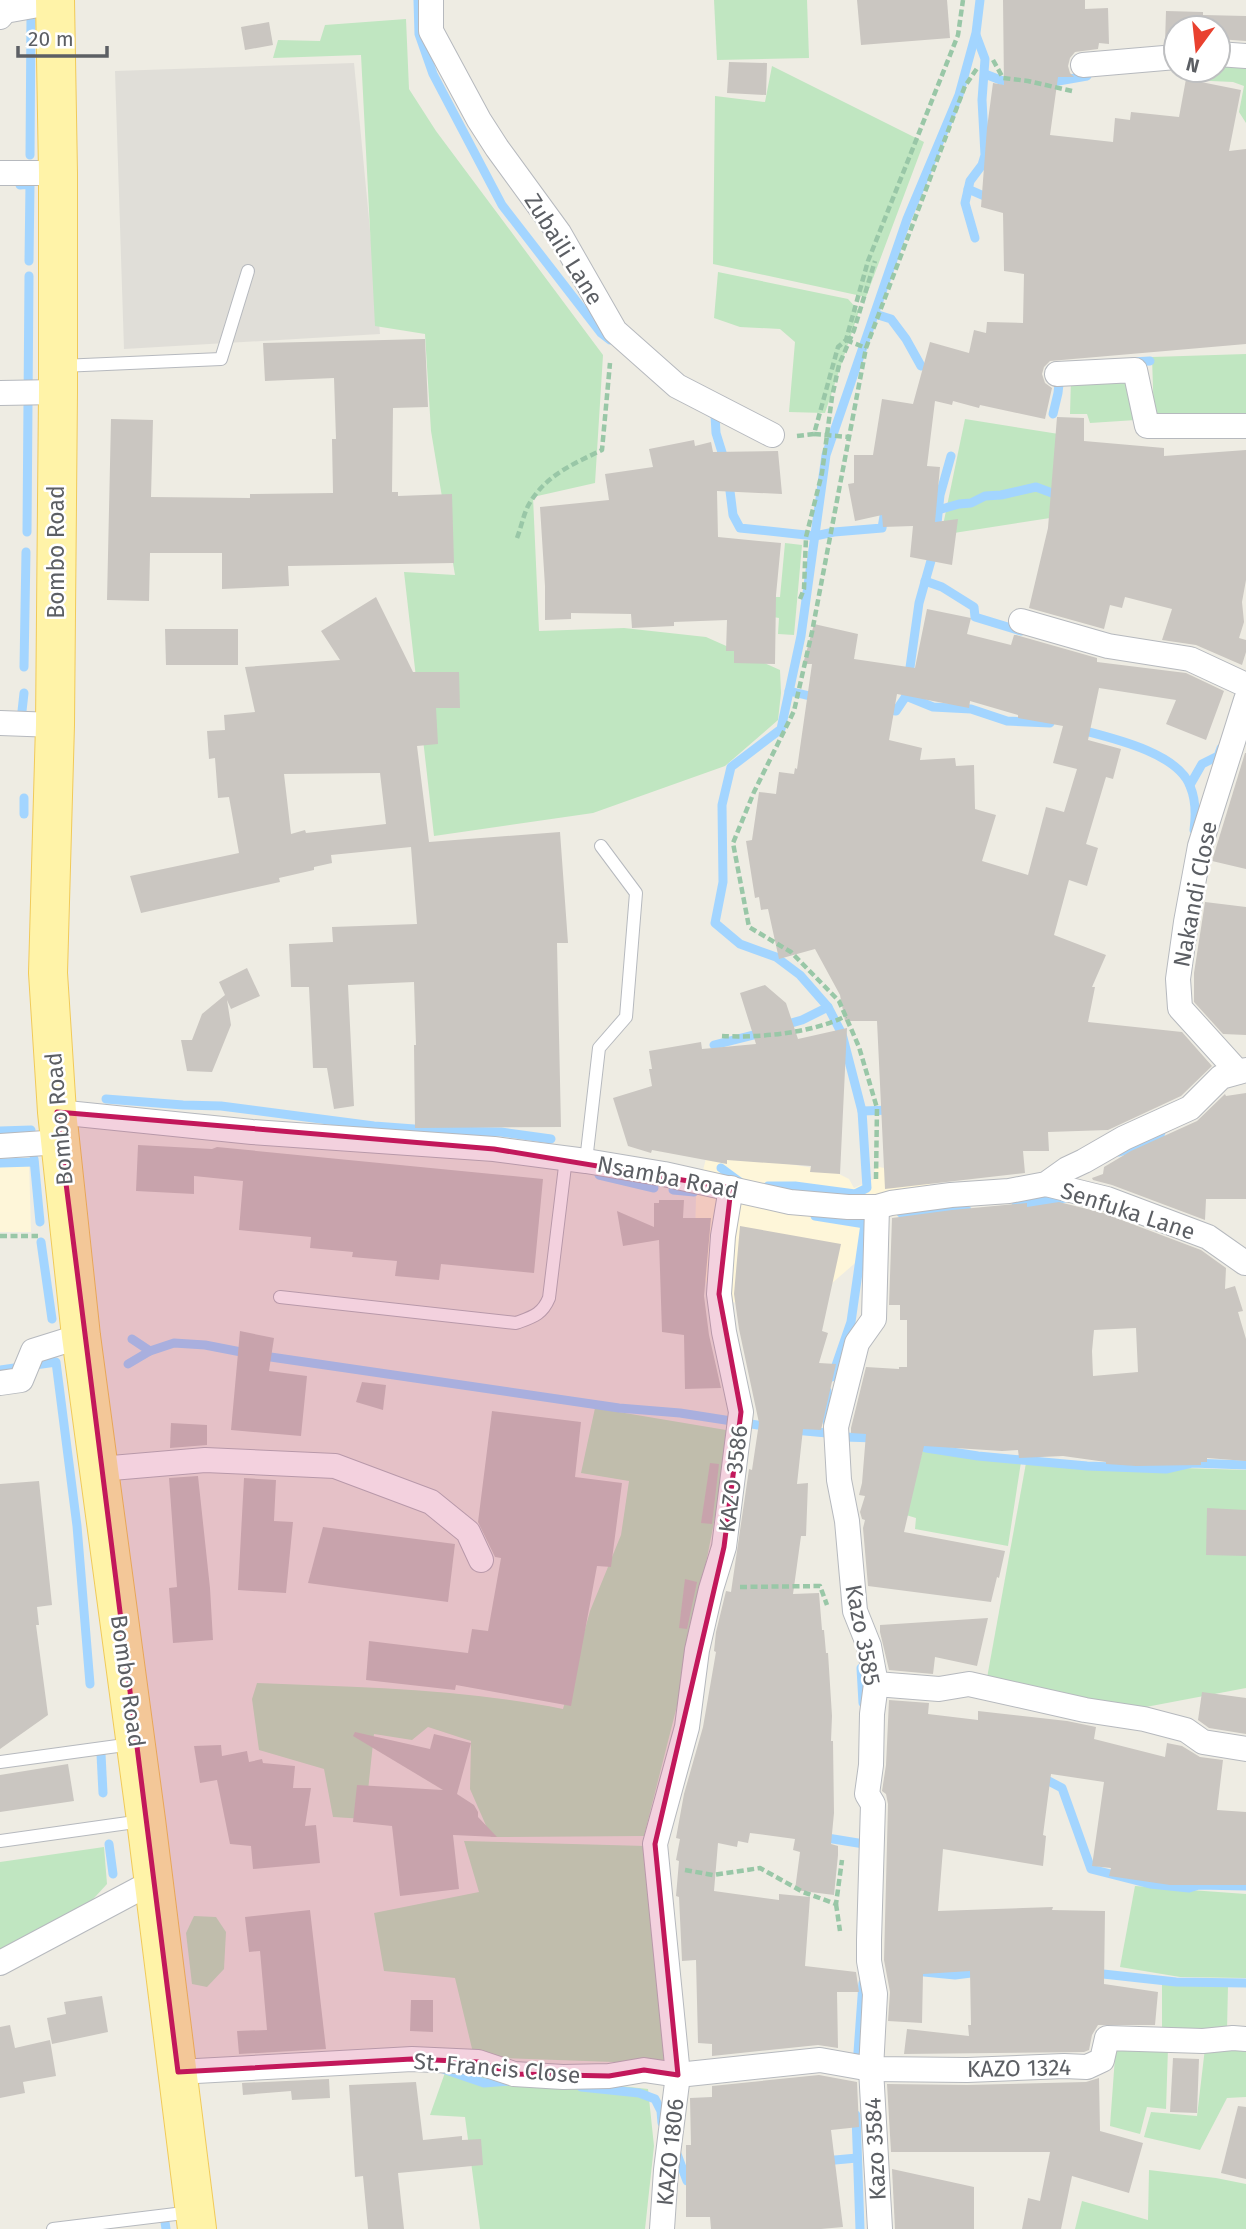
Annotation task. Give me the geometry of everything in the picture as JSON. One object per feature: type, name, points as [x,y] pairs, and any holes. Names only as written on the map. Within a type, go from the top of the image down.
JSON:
[{"type":"main road","name":"Bombo Road","points":[[55,1],[58,379],[55,725],[48,973],[58,1127],[81,1336],[196,2220]]},
{"type":"street","name":"Zubaili Lane","points":[[431,0],[431,31],[479,120],[559,233],[615,331],[677,386],[772,435]]},
{"type":"street","points":[[0,17],[5,11],[55,1]]},
{"type":"street","points":[[1088,65],[1162,58]]},
{"type":"street","points":[[0,173],[58,173]]},
{"type":"street","points":[[1057,374],[1135,370],[1147,426],[1246,426]]},
{"type":"street","points":[[0,393],[58,379]]},
{"type":"street","points":[[1021,621],[1108,646],[1189,659],[1246,685]]},
{"type":"street","name":"Nakandi Close","points":[[1242,1071],[1180,1008],[1178,979],[1200,846],[1246,700]]},
{"type":"street","points":[[0,723],[55,725]]},
{"type":"street","name":"Nsamba Road","points":[[0,1146],[58,1127],[252,1132],[494,1149],[664,1174],[790,1202],[877,1207],[891,1202],[1009,1191],[1046,1184],[1067,1169],[1124,1138],[1190,1108],[1221,1077],[1242,1071]]},
{"type":"street","name":"Senfuka Lane","points":[[1046,1184],[1107,1199],[1188,1229],[1208,1237],[1246,1264]]},
{"type":"street","name":"KAZO 3586","points":[[657,1868],[655,1844],[687,1727],[697,1650],[724,1547],[740,1421],[719,1294],[723,1236],[731,1188]]},
{"type":"street","name":"Kazo 3585","points":[[864,2069],[875,1994],[869,1961],[873,1804],[867,1794],[876,1684],[869,1646],[855,1611],[847,1521],[839,1480],[836,1427],[858,1343],[874,1319],[877,1207]]},
{"type":"street","points":[[11,1382],[33,1351],[81,1336]]},
{"type":"street","points":[[100,1468],[205,1460],[335,1466],[431,1502],[468,1532],[481,1560]]},
{"type":"street","points":[[876,1684],[939,1689],[969,1684],[1084,1710],[1144,1718],[1186,1730],[1203,1742],[1246,1749]]},
{"type":"street","name":"KAZO 1806","points":[[657,1868],[678,2075],[666,2170],[662,2229]]},
{"type":"street","points":[[0,1963],[154,1881]]},
{"type":"street","name":"KAZO 1324","points":[[864,2069],[1087,2067],[1102,2060],[1107,2038],[1203,2041],[1246,2039]]},
{"type":"street","name":"St. Francis Close","points":[[178,2072],[412,2059],[478,2062],[514,2074],[563,2077],[609,2076],[644,2070],[678,2075],[820,2060],[864,2069]]},
{"type":"street","name":"Kazo 3584","points":[[864,2069],[880,2229]]},
{"type":"lane","points":[[58,379],[221,359],[248,271]]},
{"type":"lane","points":[[280,1297],[516,1323],[537,1315],[544,1308],[549,1298],[599,1048],[626,1017],[636,892],[601,846]]},
{"type":"lane","points":[[0,1762],[136,1743]]},
{"type":"lane","points":[[0,1841],[146,1820]]},
{"type":"lane","points":[[53,2229],[196,2220]]},
{"type":"path","points":[[849,437],[814,434],[838,347],[846,340],[868,261],[958,35],[964,0]]},
{"type":"path","points":[[993,60],[1003,78],[1075,92],[1096,81],[1088,65]]},
{"type":"path","points":[[877,1207],[877,1111],[859,1047],[839,1001],[791,952],[749,927],[733,843],[754,792],[794,711],[812,632],[866,348],[965,86],[978,67]]},
{"type":"path","points":[[800,599],[806,537],[822,473],[839,365],[854,330],[875,261]]},
{"type":"path","points":[[517,538],[528,507],[545,482],[569,465],[603,450],[615,331]]},
{"type":"path","points":[[846,340],[866,348]]},
{"type":"path","points":[[722,1036],[742,1037],[828,1025],[846,1016]]},
{"type":"path","points":[[711,1589],[820,1587],[825,1602],[834,1612]]},
{"type":"path","points":[[657,1868],[682,1869],[713,1875],[760,1868],[803,1892],[835,1904],[841,1876],[842,1851]]},
{"type":"highlighted area","points":[[57,1112],[494,1149],[731,1188],[719,1294],[741,1412],[724,1547],[655,1844],[678,2075],[644,2070],[609,2076],[514,2074],[478,2062],[412,2059],[178,2072]]},
{"type":"shaded area","points":[[354,63],[380,334],[124,349],[115,71]]},
{"type":"shaded area","points":[[708,1151],[833,1171],[849,1179],[854,1188],[874,1179],[875,1166],[928,1178],[933,1193],[927,1217],[884,1216],[884,1238],[831,1284],[737,1303],[710,1297],[695,1240],[696,1197]]},
{"type":"shaded area","points":[[29,1161],[31,1232],[0,1232],[0,1162]]},
{"type":"green space","points":[[714,0],[807,0],[809,58],[717,60]]},
{"type":"green space","points":[[406,19],[409,89],[436,131],[603,355],[595,483],[533,497],[539,631],[624,628],[706,637],[780,670],[781,693],[778,720],[725,766],[593,813],[434,836],[404,572],[455,575],[431,431],[425,334],[375,326],[361,55],[273,58],[278,40],[320,41],[325,25]]},
{"type":"green space","points":[[1232,64],[1246,64],[1246,123],[1239,112],[1244,86],[1233,82]]},
{"type":"green space","points":[[772,66],[924,142],[866,297],[713,264],[715,96],[765,102]]},
{"type":"green space","points":[[718,272],[848,299],[859,311],[825,413],[789,412],[795,342],[780,329],[740,327],[714,318]]},
{"type":"green space","points":[[1246,354],[1246,416],[1154,419],[1152,357]]},
{"type":"green space","points":[[1134,378],[1136,420],[1090,423],[1087,414],[1070,414],[1071,379]]},
{"type":"green space","points":[[965,419],[1065,435],[1063,516],[941,535]]},
{"type":"green space","points":[[785,543],[802,545],[794,635],[778,634],[779,618],[768,616],[770,597],[780,597]]},
{"type":"green space","points":[[595,1408],[732,1431],[681,1690],[644,1836],[491,1837],[470,1789],[471,1741],[428,1727],[412,1740],[374,1734],[365,1819],[333,1817],[324,1769],[259,1750],[252,1699],[257,1683],[449,1693],[563,1709],[590,1611],[621,1535],[629,1481],[581,1473]]},
{"type":"green space","points":[[923,1449],[1021,1462],[1008,1546],[915,1529],[916,1518],[906,1515]]},
{"type":"green space","points":[[1026,1463],[1246,1470],[1246,1688],[1130,1710],[987,1678]]},
{"type":"green space","points":[[464,1841],[646,1846],[669,2064],[474,2057],[455,1978],[384,1971],[374,1913],[479,1892]]},
{"type":"green space","points":[[104,1847],[107,1884],[83,1910],[0,1950],[0,1862]]},
{"type":"green space","points":[[1135,1886],[1246,1894],[1246,1978],[1180,1977],[1120,1967]]},
{"type":"green space","points":[[194,1916],[216,1917],[226,1932],[224,1969],[207,1987],[192,1984],[186,1933]]},
{"type":"green space","points":[[1162,1984],[1228,1985],[1227,2030],[1162,2029]]},
{"type":"green space","points":[[1116,2043],[1168,2048],[1166,2109],[1147,2107],[1140,2134],[1110,2126]]},
{"type":"green space","points":[[1246,2046],[1246,2097],[1227,2098],[1200,2150],[1144,2137],[1151,2112],[1197,2116],[1205,2048]]},
{"type":"green space","points":[[447,2067],[648,2089],[654,2146],[645,2229],[480,2229],[465,2117],[430,2115]]},
{"type":"green space","points":[[1149,2170],[1246,2184],[1246,2229],[1075,2229],[1082,2201],[1148,2220]]},
{"type":"building","points":[[857,0],[947,0],[950,38],[861,45]]},
{"type":"building","points":[[1003,0],[1085,0],[1085,9],[1108,8],[1109,44],[1099,43],[1098,49],[1075,52],[1070,58],[1068,66],[1074,77],[1058,77],[1050,135],[1113,142],[1115,118],[1130,120],[1131,112],[1179,117],[1185,84],[1211,84],[1241,90],[1229,151],[1246,149],[1246,344],[1050,361],[1042,374],[1045,383],[1052,388],[1045,419],[980,405],[979,408],[953,401],[952,405],[935,401],[927,466],[940,467],[935,522],[958,519],[952,565],[910,557],[913,526],[883,527],[882,515],[855,521],[848,484],[854,483],[854,455],[873,455],[882,399],[913,404],[930,342],[969,353],[974,330],[986,333],[987,322],[1023,323],[1024,274],[1004,271],[1003,213],[981,207],[993,83],[1004,85]]},
{"type":"building","points":[[1166,11],[1203,12],[1203,14],[1166,14]]},
{"type":"building","points":[[1232,16],[1246,16],[1246,41],[1232,40]]},
{"type":"building","points":[[269,22],[273,45],[245,50],[241,27]]},
{"type":"building","points":[[729,62],[767,63],[766,95],[727,93]]},
{"type":"building","points":[[425,339],[428,407],[393,408],[392,492],[398,492],[398,496],[452,494],[454,563],[288,566],[289,586],[222,589],[222,553],[150,553],[149,601],[107,600],[111,419],[153,420],[151,497],[250,498],[250,494],[333,493],[332,439],[336,439],[334,378],[265,381],[263,343]]},
{"type":"building","points":[[1057,417],[1084,418],[1084,441],[1164,448],[1164,456],[1246,450],[1246,580],[1242,602],[1244,622],[1239,638],[1246,640],[1246,652],[1242,665],[1196,645],[1162,640],[1172,609],[1125,597],[1122,608],[1110,605],[1104,629],[1029,608],[1048,528]]},
{"type":"building","points":[[694,440],[695,446],[711,442],[713,452],[778,451],[782,494],[717,491],[718,537],[781,543],[776,595],[775,664],[734,663],[734,651],[726,651],[727,620],[674,622],[674,626],[632,628],[631,614],[571,613],[571,619],[545,620],[540,507],[609,500],[605,474],[653,467],[649,449]]},
{"type":"building","points":[[376,597],[413,672],[459,672],[460,708],[436,708],[438,744],[417,746],[429,842],[560,832],[568,943],[557,943],[561,1127],[415,1128],[414,982],[348,985],[354,1106],[334,1109],[327,1068],[313,1068],[309,987],[291,987],[289,944],[333,942],[332,927],[417,924],[411,847],[331,855],[332,863],[279,878],[280,882],[141,913],[130,876],[239,853],[229,797],[218,798],[215,758],[209,759],[207,731],[225,730],[224,715],[255,712],[245,667],[340,660],[321,631]],"holes":[[[380,773],[386,824],[306,833],[305,830],[291,834],[284,774]]]},
{"type":"building","points":[[927,609],[971,618],[967,634],[1011,645],[1016,635],[1097,658],[1097,662],[1186,673],[1224,691],[1206,740],[1166,724],[1176,700],[1099,688],[1088,740],[1121,749],[1113,779],[1106,777],[1086,844],[1098,848],[1087,886],[1069,880],[1054,935],[1106,955],[1092,987],[1095,987],[1088,1022],[1182,1032],[1212,1066],[1181,1096],[1108,1130],[1048,1132],[1049,1151],[1023,1151],[1025,1173],[885,1189],[877,1021],[845,1021],[840,995],[815,949],[779,959],[768,909],[761,910],[759,897],[755,898],[746,841],[752,840],[759,792],[776,794],[779,772],[794,774],[795,768],[797,769],[812,664],[803,664],[814,624],[858,634],[854,659],[915,668]],"holes":[[[897,694],[969,708],[970,701],[1018,715],[1018,718],[1063,726],[1053,763],[1077,769],[1064,812],[1046,807],[1028,875],[982,861],[996,815],[975,809],[974,765],[956,766],[955,758],[920,760],[922,748],[889,740]]]},
{"type":"building","points":[[165,629],[238,629],[238,665],[166,665]]},
{"type":"building","points":[[1246,753],[1246,869],[1212,861]]},
{"type":"building","points":[[1205,902],[1246,907],[1246,1035],[1223,1034],[1194,1002],[1194,973]]},
{"type":"building","points":[[247,968],[260,996],[231,1009],[227,1000],[231,1025],[212,1072],[187,1071],[181,1040],[192,1040],[202,1014],[225,995],[219,982]]},
{"type":"building","points":[[765,985],[786,1003],[798,1039],[847,1028],[840,1174],[810,1172],[811,1166],[727,1160],[727,1164],[652,1150],[651,1153],[628,1146],[613,1098],[652,1086],[649,1051],[701,1042],[702,1049],[756,1044],[740,993]]},
{"type":"building","points":[[1246,1093],[1246,1199],[1206,1199],[1205,1220],[1093,1180],[1092,1178],[1103,1174],[1104,1167],[1131,1151],[1197,1121],[1225,1094]]},
{"type":"building","points":[[138,1145],[212,1149],[217,1147],[543,1179],[534,1273],[441,1264],[439,1280],[395,1276],[397,1261],[352,1257],[353,1252],[310,1248],[311,1237],[239,1230],[243,1181],[194,1176],[194,1194],[136,1191]]},
{"type":"building","points":[[659,1200],[684,1200],[683,1218],[711,1218],[704,1296],[709,1335],[721,1388],[685,1389],[684,1335],[662,1332],[659,1240],[623,1246],[617,1211],[654,1227],[654,1203],[659,1203]]},
{"type":"building","points":[[1059,1202],[1103,1213],[1201,1250],[1226,1268],[1225,1289],[1235,1286],[1243,1311],[1238,1312],[1246,1339],[1246,1461],[1207,1458],[1207,1462],[1201,1462],[1201,1465],[1136,1466],[1063,1456],[1019,1458],[1018,1450],[924,1446],[904,1532],[1005,1551],[991,1602],[868,1586],[863,1528],[865,1520],[860,1512],[865,1496],[859,1495],[866,1434],[851,1433],[851,1428],[866,1367],[907,1367],[907,1320],[900,1320],[900,1305],[889,1305],[892,1218],[1027,1203],[1027,1207]],"holes":[[[1136,1328],[1138,1372],[1093,1376],[1094,1330]]]},
{"type":"building","points":[[740,1226],[841,1244],[822,1331],[828,1333],[819,1363],[836,1364],[821,1430],[803,1429],[797,1484],[808,1483],[806,1536],[801,1536],[793,1594],[819,1593],[822,1630],[828,1653],[832,1716],[834,1813],[831,1844],[838,1846],[838,1855],[834,1895],[795,1890],[800,1852],[793,1850],[795,1839],[750,1833],[748,1843],[738,1841],[737,1847],[718,1843],[714,1891],[779,1900],[779,1894],[810,1897],[805,1966],[856,1972],[859,1992],[837,1992],[838,2048],[818,2045],[712,2056],[712,2044],[698,2043],[696,1960],[682,1961],[679,1897],[676,1896],[679,1861],[676,1860],[680,1839],[676,1838],[684,1794],[703,1727],[716,1652],[716,1632],[726,1591],[731,1592],[749,1469],[752,1470],[759,1423],[734,1294]]},
{"type":"building","points":[[240,1331],[274,1338],[269,1371],[307,1376],[301,1436],[231,1430]]},
{"type":"building","points":[[362,1382],[386,1385],[383,1410],[356,1402]]},
{"type":"building","points":[[492,1411],[581,1422],[575,1477],[622,1483],[611,1567],[597,1566],[571,1706],[456,1685],[455,1690],[366,1680],[369,1641],[468,1653],[472,1629],[488,1631],[501,1558],[495,1557],[478,1522]]},
{"type":"building","points":[[171,1423],[207,1425],[207,1445],[170,1448]]},
{"type":"building","points":[[710,1463],[719,1464],[712,1524],[701,1523]]},
{"type":"building","points":[[198,1476],[213,1640],[173,1643],[169,1588],[177,1587],[169,1478]]},
{"type":"building","points":[[244,1478],[276,1480],[274,1521],[293,1522],[286,1593],[238,1590]]},
{"type":"building","points":[[39,1481],[52,1605],[37,1607],[39,1625],[36,1625],[48,1715],[0,1749],[0,1484]]},
{"type":"building","points":[[1207,1508],[1246,1510],[1246,1556],[1206,1555]]},
{"type":"building","points":[[323,1527],[455,1544],[448,1602],[308,1583]]},
{"type":"building","points":[[685,1579],[697,1582],[687,1629],[679,1628]]},
{"type":"building","points":[[988,1618],[977,1666],[935,1657],[933,1674],[889,1670],[880,1625]]},
{"type":"building","points":[[1202,1692],[1246,1698],[1246,1734],[1209,1728],[1198,1720]]},
{"type":"building","points":[[889,1700],[929,1703],[928,1714],[978,1720],[978,1711],[1067,1721],[1096,1727],[1094,1739],[1165,1757],[1167,1743],[1182,1746],[1200,1757],[1223,1760],[1217,1810],[1246,1812],[1246,1885],[1170,1885],[1109,1876],[1111,1868],[1092,1866],[1104,1782],[1051,1774],[1043,1835],[1046,1836],[1043,1866],[943,1849],[938,1911],[1053,1907],[1052,1910],[1105,1911],[1104,1984],[1158,1992],[1155,2025],[1098,2025],[1092,2035],[1089,2050],[1084,2052],[904,2054],[907,2029],[969,2036],[970,1971],[923,1974],[922,2023],[888,2021],[890,1992],[884,1960],[888,1804],[886,1794],[882,1791]]},
{"type":"building","points":[[355,1732],[430,1749],[434,1734],[471,1743],[457,1794],[474,1805],[478,1817],[497,1837],[453,1835],[459,1889],[400,1896],[392,1826],[353,1822],[357,1785],[443,1790],[353,1736]]},
{"type":"building","points":[[221,1745],[222,1756],[247,1751],[249,1762],[262,1759],[263,1763],[295,1766],[293,1788],[311,1788],[305,1826],[316,1825],[320,1863],[253,1869],[251,1846],[230,1844],[217,1780],[200,1783],[194,1746]]},
{"type":"building","points":[[68,1764],[74,1801],[0,1812],[0,1775]]},
{"type":"building","points":[[310,1910],[326,2049],[239,2054],[237,2031],[267,2030],[260,1951],[249,1952],[245,1917]]},
{"type":"building","points":[[102,1996],[108,2032],[52,2044],[47,2018],[66,2014],[64,2002]]},
{"type":"building","points":[[411,2000],[433,2000],[433,2032],[410,2031]]},
{"type":"building","points":[[10,2025],[15,2048],[50,2040],[56,2076],[23,2082],[25,2093],[0,2098],[0,2027]]},
{"type":"building","points":[[1173,2058],[1199,2059],[1197,2113],[1170,2112]]},
{"type":"building","points":[[819,2075],[857,2082],[859,2127],[831,2130],[843,2227],[711,2229],[710,2217],[686,2217],[686,2145],[691,2145],[690,2098],[712,2097],[712,2086]]},
{"type":"building","points":[[1099,2078],[1100,2131],[1143,2143],[1129,2193],[1072,2176],[1061,2229],[1022,2229],[1028,2198],[1040,2201],[1050,2152],[891,2152],[887,2084],[1086,2082]]},
{"type":"building","points":[[329,2079],[330,2098],[292,2100],[291,2091],[243,2095],[242,2083]]},
{"type":"building","points":[[416,2082],[423,2140],[462,2136],[462,2140],[481,2139],[483,2165],[398,2173],[404,2229],[368,2229],[363,2176],[355,2177],[349,2085]]},
{"type":"building","points":[[1238,2106],[1246,2107],[1246,2179],[1221,2173]]},
{"type":"building","points":[[892,2169],[974,2187],[974,2229],[895,2229]]},
{"type":"waterway","points":[[418,0],[419,34],[433,74],[502,205],[601,333],[610,340]]},
{"type":"waterway","points":[[768,1186],[795,1186],[855,1194],[867,1188],[862,1111],[842,1034],[828,1007],[800,975],[776,957],[740,944],[715,923],[723,882],[722,805],[731,767],[781,729],[801,636],[826,455],[907,219],[959,95],[976,33],[980,0]]},
{"type":"waterway","points":[[30,155],[31,15]]},
{"type":"waterway","points":[[975,238],[965,203],[970,181],[982,165],[985,155],[982,100],[985,59],[976,35]]},
{"type":"waterway","points":[[985,74],[1003,81],[1016,82]]},
{"type":"waterway","points":[[1047,83],[1087,76]]},
{"type":"waterway","points":[[20,185],[30,184],[29,261]]},
{"type":"waterway","points":[[968,189],[994,197]]},
{"type":"waterway","points":[[27,532],[29,276]]},
{"type":"waterway","points":[[875,314],[891,319],[921,366]]},
{"type":"waterway","points":[[1132,362],[1150,361]]},
{"type":"waterway","points":[[1053,414],[1060,375]]},
{"type":"waterway","points":[[708,411],[715,415],[716,433],[725,462]]},
{"type":"waterway","points":[[936,533],[940,495],[951,456]]},
{"type":"waterway","points":[[729,483],[733,515],[740,528],[815,536],[882,528],[884,516]]},
{"type":"waterway","points":[[938,510],[971,503],[985,496],[1036,487],[1060,496]]},
{"type":"waterway","points":[[934,550],[919,603],[906,696],[933,707],[971,709],[1007,721],[1050,723]]},
{"type":"waterway","points":[[24,667],[26,552]]},
{"type":"waterway","points":[[925,581],[942,587],[974,607],[975,617],[1021,631]]},
{"type":"waterway","points":[[789,691],[818,698]]},
{"type":"waterway","points":[[22,711],[24,693]]},
{"type":"waterway","points":[[883,708],[896,711],[906,696]]},
{"type":"waterway","points":[[1081,730],[1143,749],[1172,764],[1183,774],[1192,791],[1195,808],[1194,830]]},
{"type":"waterway","points":[[1190,785],[1202,764],[1218,756],[1221,748]]},
{"type":"waterway","points":[[24,798],[24,814]]},
{"type":"waterway","points":[[781,1026],[802,1020],[828,1007]]},
{"type":"waterway","points":[[714,1045],[765,1032]]},
{"type":"waterway","points":[[106,1099],[221,1106],[374,1126],[501,1132],[551,1139]]},
{"type":"waterway","points":[[862,1111],[892,1110]]},
{"type":"waterway","points":[[1119,1152],[1158,1141],[1164,1123]]},
{"type":"waterway","points":[[0,1131],[31,1130]]},
{"type":"waterway","points":[[34,1159],[40,1222]]},
{"type":"waterway","points":[[0,1163],[34,1162]]},
{"type":"waterway","points":[[721,1168],[740,1182]]},
{"type":"waterway","points":[[599,1175],[654,1188]]},
{"type":"waterway","points":[[673,1190],[694,1192]]},
{"type":"waterway","points":[[1016,1206],[1065,1198]]},
{"type":"waterway","points":[[901,1213],[941,1209],[967,1210]]},
{"type":"waterway","points":[[815,1216],[865,1224]]},
{"type":"waterway","points":[[832,1377],[851,1322],[866,1217]]},
{"type":"waterway","points":[[41,1242],[52,1319]]},
{"type":"waterway","points":[[132,1339],[150,1351],[174,1343],[205,1345],[619,1408],[680,1413],[770,1427]]},
{"type":"waterway","points":[[128,1364],[150,1351]]},
{"type":"waterway","points":[[0,1370],[56,1362],[77,1526],[90,1684]]},
{"type":"waterway","points":[[827,1391],[827,1422]]},
{"type":"waterway","points":[[794,1430],[827,1433]]},
{"type":"waterway","points":[[843,1437],[877,1438]]},
{"type":"waterway","points":[[914,1444],[978,1456],[1087,1466],[1166,1469],[1192,1463],[1246,1465]]},
{"type":"waterway","points":[[861,1668],[863,1703]]},
{"type":"waterway","points":[[101,1754],[103,1793]]},
{"type":"waterway","points":[[1041,1777],[1062,1788],[1091,1869],[1150,1884],[1189,1888],[1199,1885],[1246,1886]]},
{"type":"waterway","points":[[821,1837],[864,1844]]},
{"type":"waterway","points":[[109,1844],[113,1874]]},
{"type":"waterway","points":[[924,1972],[955,1975],[979,1972]]},
{"type":"waterway","points":[[1094,1973],[1176,1982],[1246,1983]]},
{"type":"waterway","points":[[857,2066],[863,1983]]},
{"type":"waterway","points":[[443,2069],[484,2083],[511,2081]]},
{"type":"waterway","points":[[581,2087],[639,2093],[655,2099],[661,2111],[662,2123]]},
{"type":"waterway","points":[[856,2115],[860,2229]]},
{"type":"waterway","points":[[677,2154],[687,2181],[694,2182]]},
{"type":"waterway","points":[[824,2161],[857,2158]]},
{"type":"waterway","points":[[165,2222],[166,2229]]}]
